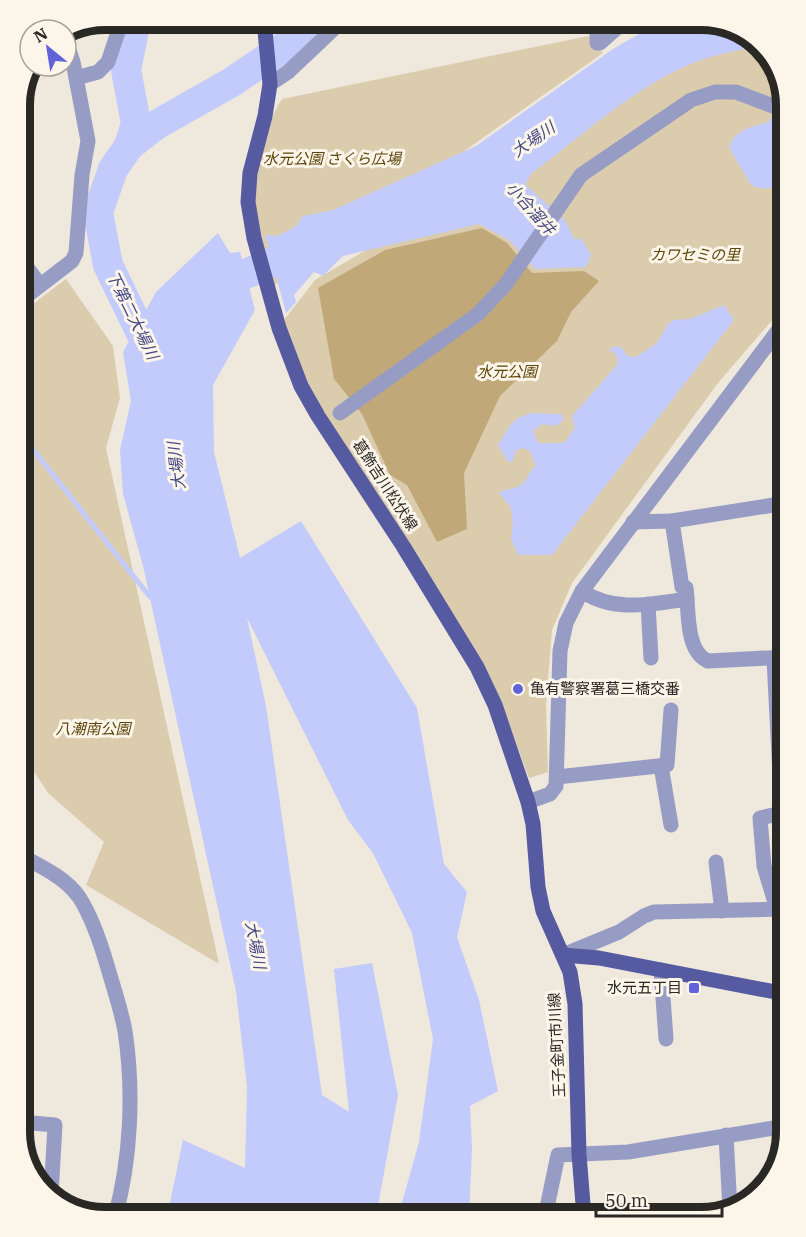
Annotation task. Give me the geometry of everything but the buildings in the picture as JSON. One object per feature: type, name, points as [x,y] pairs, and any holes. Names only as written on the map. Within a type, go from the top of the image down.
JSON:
[{"type":"main road","name":"葛飾吉川松伏線","points":[[265,30],[270,84],[265,116],[249,173],[248,202],[254,238],[279,328],[301,386],[318,416],[450,619],[495,705],[528,802],[533,824],[538,887],[548,926],[563,955]]},
{"type":"main road","points":[[563,955],[599,958],[776,992]]},
{"type":"main road","name":"王子金町市川線","points":[[563,955],[570,972],[575,1004],[579,1154],[583,1207]]},
{"type":"street","points":[[78,77],[99,72],[108,62],[120,30]]},
{"type":"street","points":[[270,84],[288,72],[332,30]]},
{"type":"street","points":[[597,30],[597,43],[615,30]]},
{"type":"street","points":[[30,293],[72,261],[76,253],[82,175],[88,141],[76,78]]},
{"type":"street","points":[[340,413],[478,314],[517,269],[581,175],[691,100],[715,92],[736,92],[776,106]]},
{"type":"street","points":[[30,272],[40,285]]},
{"type":"street","points":[[528,802],[550,794],[556,786],[560,651],[567,623],[582,591],[776,333]]},
{"type":"street","points":[[633,522],[672,521],[776,505]]},
{"type":"street","points":[[672,521],[693,644],[700,658],[708,661],[776,658]]},
{"type":"street","points":[[582,591],[594,600],[630,607],[686,594]]},
{"type":"street","points":[[648,604],[651,658]]},
{"type":"street","points":[[557,777],[667,765],[671,710]]},
{"type":"street","points":[[661,766],[671,825]]},
{"type":"street","points":[[776,814],[760,818],[764,867],[776,895]]},
{"type":"street","points":[[30,861],[56,875],[78,896],[99,938],[112,982],[124,1031],[129,1115],[126,1163],[117,1207]]},
{"type":"street","points":[[716,862],[722,911]]},
{"type":"street","points":[[563,955],[619,932],[654,912],[776,909]]},
{"type":"street","points":[[661,970],[666,1039]]},
{"type":"street","points":[[30,1123],[56,1125],[52,1185]]},
{"type":"street","points":[[547,1207],[558,1155],[628,1152],[776,1128]]},
{"type":"street","points":[[726,1135],[730,1201]]},
{"type":"green space","name":"水元公園 さくら広場","points":[[588,36],[603,53],[273,286],[257,235],[255,204],[264,141],[282,99]]},
{"type":"green space","name":"水元公園","points":[[750,48],[766,67],[773,85],[776,105],[776,316],[718,383],[572,583],[552,630],[546,704],[548,772],[529,778],[499,697],[314,400],[296,364],[284,320],[315,280],[705,52]]},
{"type":"green space","points":[[482,228],[507,243],[532,273],[584,271],[599,281],[571,312],[557,341],[500,396],[464,473],[467,529],[437,542],[407,485],[390,475],[362,414],[334,379],[318,288],[385,250]]},
{"type":"green space","name":"八潮南公園","points":[[66,279],[113,346],[120,398],[106,448],[219,964],[86,885],[104,842],[48,793],[30,765],[30,306]]},
{"type":"water","name":"小合溜井","points":[[646,30],[706,30],[730,36],[750,48],[705,59],[667,75],[627,100],[532,173],[525,184],[566,222],[575,240],[581,238],[591,255],[586,267],[535,269],[509,240],[479,224],[343,256],[323,276],[314,272],[294,295],[296,302],[286,313],[265,235],[277,236],[295,227],[303,216],[333,210],[476,146],[613,49]]},
{"type":"water","points":[[776,109],[776,186],[759,188],[750,184],[729,147],[735,136],[751,127],[769,122]]},
{"type":"water","points":[[218,233],[230,253],[240,252],[255,310],[213,385],[214,452],[240,558],[301,521],[417,708],[444,864],[467,892],[457,937],[479,1000],[498,1091],[470,1106],[472,1148],[469,1207],[401,1207],[419,1142],[433,1039],[412,933],[373,853],[348,820],[247,618],[266,706],[322,1095],[349,1112],[334,969],[372,963],[398,1095],[378,1207],[169,1207],[183,1140],[245,1168],[247,1087],[236,991],[143,566],[123,494],[120,450],[131,401],[123,352],[156,292]]},
{"type":"water","points":[[724,305],[734,320],[552,555],[518,555],[511,539],[513,522],[510,506],[499,493],[520,485],[536,465],[529,450],[521,448],[516,451],[512,462],[507,461],[498,445],[511,424],[518,418],[531,413],[561,414],[564,419],[556,426],[543,424],[533,431],[538,443],[564,443],[575,428],[572,416],[618,364],[616,354],[609,350],[614,346],[622,348],[627,356],[636,357],[657,343],[668,324],[674,320],[690,319]]},
{"type":"waterway","name":"下第二大場川","points":[[129,146],[136,123],[126,70],[134,30]]},
{"type":"waterway","name":"下第二大場川","points":[[155,362],[108,265],[98,212],[113,169],[129,146],[156,125],[232,82],[305,30]]},
{"type":"waterway","name":"大場川","points":[[216,300],[234,279],[310,246]]},
{"type":"waterway","points":[[30,446],[150,597]]},
{"type":"place","name":"亀有警察署葛三橋交番","points":[[518,689]]},
{"type":"place","name":"水元五丁目","points":[[694,988]]},
{"type":"park label","name":"カワセミの里","points":[[695,255]]}]
